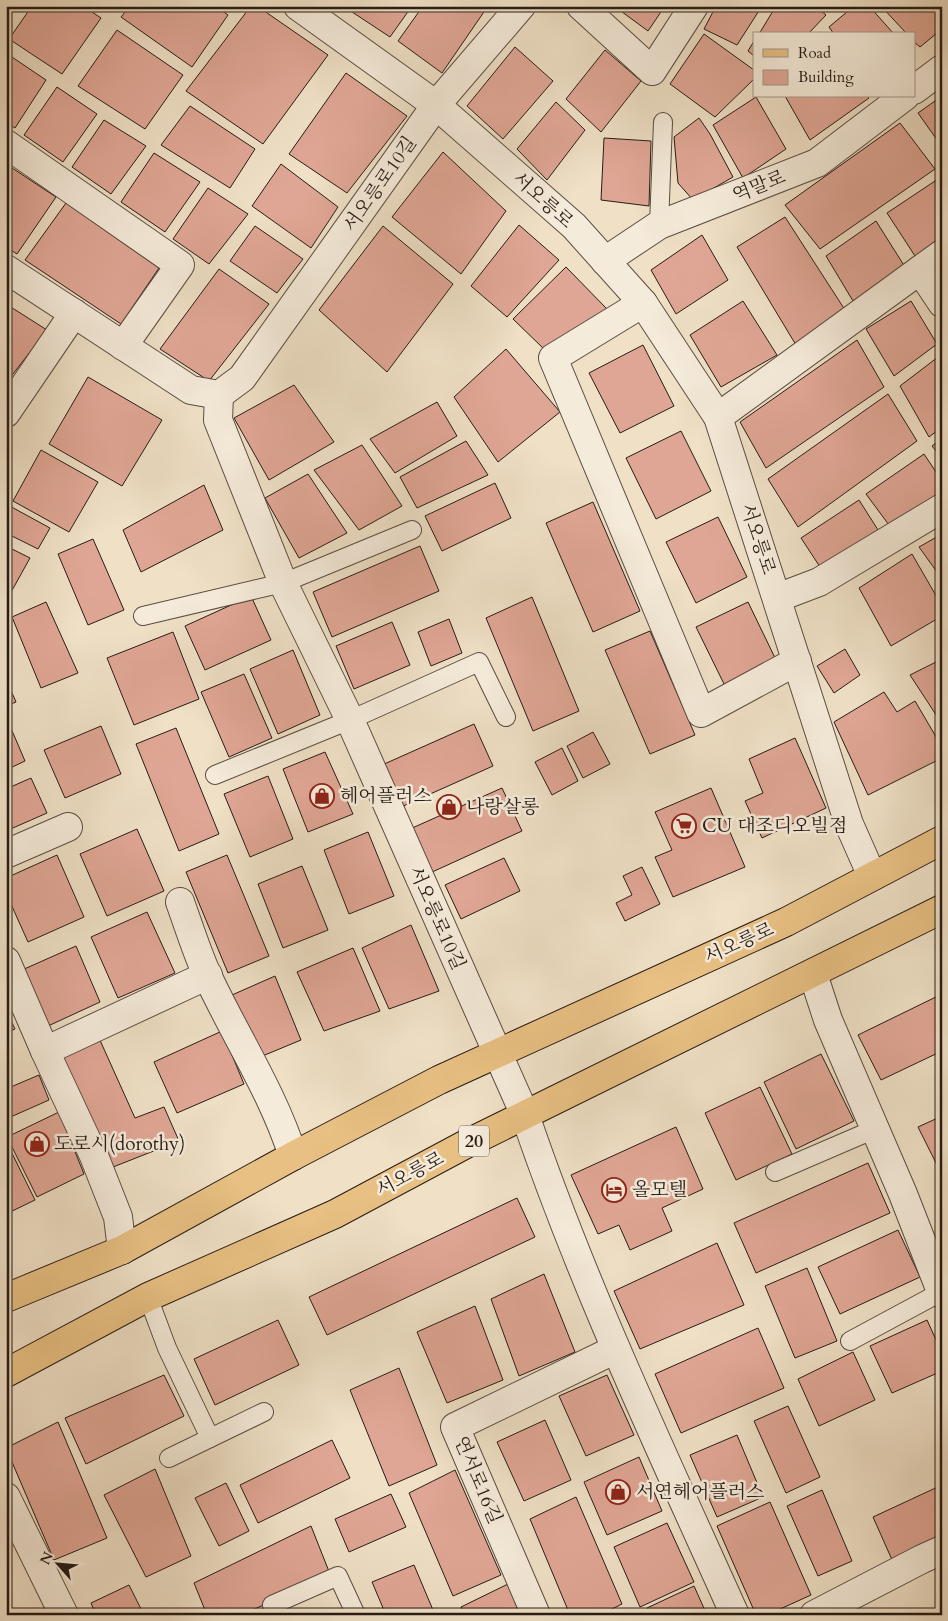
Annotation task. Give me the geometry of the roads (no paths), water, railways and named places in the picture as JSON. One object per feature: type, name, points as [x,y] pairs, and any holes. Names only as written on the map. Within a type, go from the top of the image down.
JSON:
[{"type":"main road","name":"서오릉로","points":[[6,1298],[122,1250],[294,1156],[439,1080],[786,922],[942,840]]},
{"type":"main road","name":"서오릉로","points":[[6,1373],[148,1298],[335,1214],[525,1115],[942,909]]},
{"type":"street","points":[[298,6],[436,105],[521,6]]},
{"type":"street","points":[[581,6],[652,71],[694,6]]},
{"type":"street","points":[[916,88],[942,69]]},
{"type":"street","name":"역말로","points":[[605,261],[659,225],[817,163],[902,98]]},
{"type":"street","name":"서오릉로","points":[[436,105],[574,226],[643,302],[718,417],[849,824],[872,876]]},
{"type":"street","name":"서오릉로10길","points":[[436,105],[242,378],[219,395],[218,420],[283,583],[350,720],[525,1115]]},
{"type":"street","points":[[6,144],[180,265],[123,346]]},
{"type":"street","points":[[718,417],[942,254]]},
{"type":"street","points":[[6,269],[191,390],[219,395]]},
{"type":"street","points":[[920,270],[942,303]]},
{"type":"street","points":[[643,302],[553,358],[701,713],[797,661]]},
{"type":"street","points":[[6,413],[74,313]]},
{"type":"street","points":[[777,598],[819,582],[942,508]]},
{"type":"street","points":[[6,854],[68,827]]},
{"type":"street","points":[[180,902],[208,976],[270,1099],[294,1156]]},
{"type":"street","points":[[6,961],[94,1156],[118,1217],[122,1250]]},
{"type":"street","points":[[813,974],[828,1020],[903,1194],[941,1293]]},
{"type":"street","points":[[45,1051],[208,976]]},
{"type":"street","points":[[525,1115],[542,1164],[616,1349],[735,1615]]},
{"type":"street","name":"연서로16길","points":[[536,1615],[455,1427],[616,1349]]},
{"type":"street","points":[[6,1497],[64,1615]]},
{"type":"street","points":[[814,1615],[922,1558],[942,1550]]},
{"type":"lane","points":[[659,225],[663,122]]},
{"type":"lane","points":[[143,616],[283,583],[412,530]]},
{"type":"lane","points":[[215,775],[350,720],[479,662],[506,717]]},
{"type":"lane","points":[[775,1172],[875,1129]]},
{"type":"lane","points":[[850,1342],[941,1293]]},
{"type":"lane","points":[[148,1298],[167,1348],[210,1438]]},
{"type":"lane","points":[[169,1458],[264,1412]]},
{"type":"lane","points":[[272,1604],[338,1576],[356,1615]]},
{"type":"place","name":"헤어플러스","points":[[322,796]]},
{"type":"place","name":"나랑살롱","points":[[449,807]]},
{"type":"place","name":"CU 대조디오빌점","points":[[684,826]]},
{"type":"place","name":"도로시(dorothy)","points":[[37,1144]]},
{"type":"place","name":"올모텔","points":[[614,1190]]},
{"type":"place","name":"서연헤어플러스","points":[[618,1492]]}]
